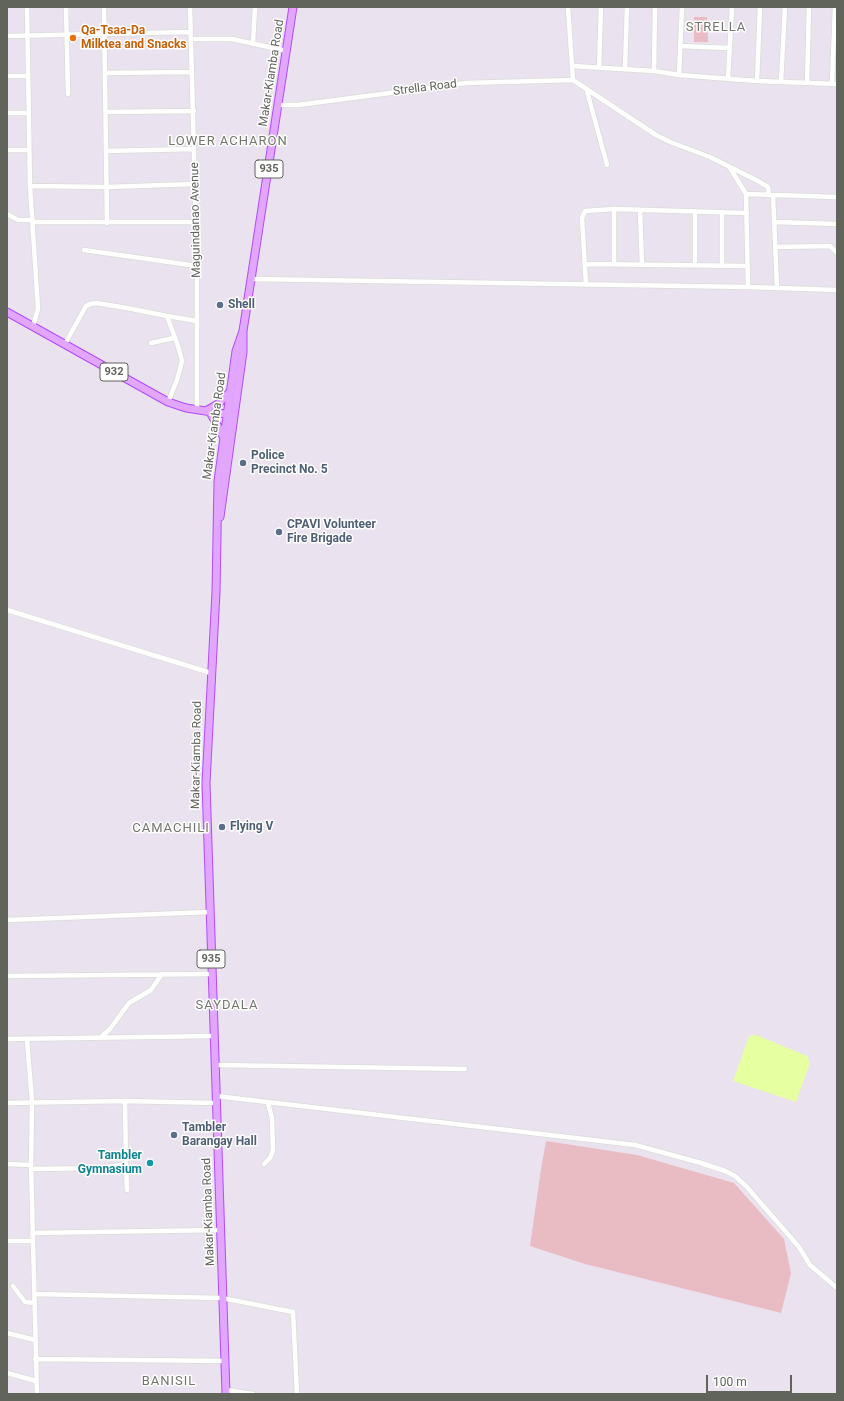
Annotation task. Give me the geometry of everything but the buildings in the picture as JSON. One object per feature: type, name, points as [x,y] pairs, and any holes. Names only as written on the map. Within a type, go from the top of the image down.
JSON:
[{"type":"main road","name":"Makar-Kiamba Road","points":[[226,1392],[206,783],[216,592],[218,525],[216,502],[224,438],[231,415],[230,392],[236,351],[243,331],[252,279],[293,7]]},
{"type":"main road","name":"932","points":[[7,312],[168,402],[197,410],[231,415]]},
{"type":"main road","name":"Makar-Kiamba Road","points":[[218,525],[223,504],[231,415],[243,352],[243,331]]},
{"type":"main road","points":[[224,438],[208,412],[230,392]]},
{"type":"street","points":[[27,7],[30,186],[38,308],[33,326]]},
{"type":"street","points":[[66,7],[68,94]]},
{"type":"street","points":[[104,7],[107,223]]},
{"type":"street","name":"Maguindanao Avenue","points":[[190,7],[197,222],[197,410]]},
{"type":"street","points":[[253,43],[255,7]]},
{"type":"street","points":[[568,7],[573,80],[587,91],[610,104],[656,135],[670,142],[710,157],[766,186],[769,189],[775,222],[777,287]]},
{"type":"street","points":[[599,68],[601,7]]},
{"type":"street","points":[[625,69],[627,7]]},
{"type":"street","points":[[654,71],[655,7]]},
{"type":"street","points":[[679,75],[682,7]]},
{"type":"street","points":[[728,78],[732,7]]},
{"type":"street","points":[[757,81],[760,7]]},
{"type":"street","points":[[781,82],[784,7]]},
{"type":"street","points":[[807,83],[809,7]]},
{"type":"street","points":[[572,66],[654,71],[679,75],[757,81],[834,84],[835,7]]},
{"type":"street","points":[[7,36],[190,32]]},
{"type":"street","points":[[191,38],[217,38],[253,43],[287,51]]},
{"type":"street","points":[[680,46],[729,48]]},
{"type":"street","points":[[106,73],[192,72]]},
{"type":"street","points":[[7,76],[28,76]]},
{"type":"street","name":"Strella Road","points":[[279,104],[298,105],[466,83],[573,80]]},
{"type":"street","points":[[587,91],[607,166]]},
{"type":"street","points":[[106,112],[194,111]]},
{"type":"street","points":[[7,113],[28,113]]},
{"type":"street","points":[[106,151],[194,149]]},
{"type":"street","points":[[7,150],[29,150]]},
{"type":"street","points":[[730,168],[746,194],[748,287]]},
{"type":"street","points":[[30,186],[107,187],[195,184]]},
{"type":"street","points":[[746,194],[837,197]]},
{"type":"street","points":[[586,285],[583,212],[590,210],[614,209],[747,213]]},
{"type":"street","points":[[614,209],[614,264]]},
{"type":"street","points":[[640,210],[642,265]]},
{"type":"street","points":[[695,211],[695,265]]},
{"type":"street","points":[[722,212],[722,266]]},
{"type":"street","points":[[7,214],[18,220],[32,221],[107,223],[197,222]]},
{"type":"street","points":[[775,222],[837,224]]},
{"type":"street","points":[[776,247],[830,246],[837,253]]},
{"type":"street","points":[[84,250],[197,266]]},
{"type":"street","points":[[586,264],[748,266]]},
{"type":"street","points":[[252,279],[777,287],[837,290]]},
{"type":"street","points":[[65,344],[86,306],[90,304],[96,303],[197,321]]},
{"type":"street","points":[[167,316],[182,361],[179,374],[168,402]]},
{"type":"street","points":[[151,342],[174,338]]},
{"type":"street","points":[[7,610],[211,673]]},
{"type":"street","points":[[7,920],[210,912]]},
{"type":"street","points":[[100,1038],[110,1029],[129,1003],[151,990],[162,974]]},
{"type":"street","points":[[7,976],[212,974]]},
{"type":"street","points":[[7,1039],[27,1040],[214,1036]]},
{"type":"street","points":[[27,1040],[32,1102],[32,1241],[36,1394]]},
{"type":"street","points":[[216,1065],[465,1069]]},
{"type":"street","points":[[7,1103],[216,1100],[268,1103],[635,1145],[702,1163],[725,1171],[746,1186],[799,1248],[810,1266],[837,1288]]},
{"type":"street","points":[[125,1101],[127,1190]]},
{"type":"street","points":[[264,1164],[270,1158],[273,1150],[272,1118],[268,1103]]},
{"type":"street","points":[[7,1164],[31,1167],[102,1168],[126,1164]]},
{"type":"street","points":[[32,1233],[220,1230]]},
{"type":"street","points":[[7,1241],[32,1241]]},
{"type":"street","points":[[13,1286],[25,1302],[34,1303]]},
{"type":"street","points":[[34,1294],[222,1298],[293,1312],[297,1394]]},
{"type":"street","points":[[7,1333],[35,1340]]},
{"type":"street","points":[[36,1359],[225,1361]]},
{"type":"street","points":[[7,1373],[36,1381]]},
{"type":"street","points":[[226,1392],[253,1394]]},
{"type":"shaded area","points":[[694,17],[707,17],[708,42],[694,42]]},
{"type":"shaded area","points":[[756,1035],[807,1056],[810,1063],[796,1102],[733,1081],[749,1036]]},
{"type":"shaded area","points":[[546,1141],[637,1155],[734,1183],[784,1239],[791,1273],[781,1313],[585,1264],[530,1246]]},
{"type":"place","name":"Qa-Tsaa-Da Milktea and Snacks","points":[[73,38]]},
{"type":"place","name":"Shell","points":[[220,305]]},
{"type":"place","name":"Police Precinct No. 5","points":[[243,463]]},
{"type":"place","name":"CPAVI Volunteer Fire Brigade","points":[[279,532]]},
{"type":"place","name":"Flying V","points":[[222,827]]},
{"type":"place","name":"Tambler Barangay Hall","points":[[174,1135]]},
{"type":"place","name":"Tambler Gymnasium","points":[[150,1163]]},
{"type":"district","name":"STRELLA","points":[[716,28]]},
{"type":"district","name":"LOWER ACHARON","points":[[228,142]]},
{"type":"district","name":"CAMACHILI","points":[[171,829]]},
{"type":"district","name":"SAYDALA","points":[[227,1006]]},
{"type":"district","name":"BANISIL","points":[[169,1382]]}]
